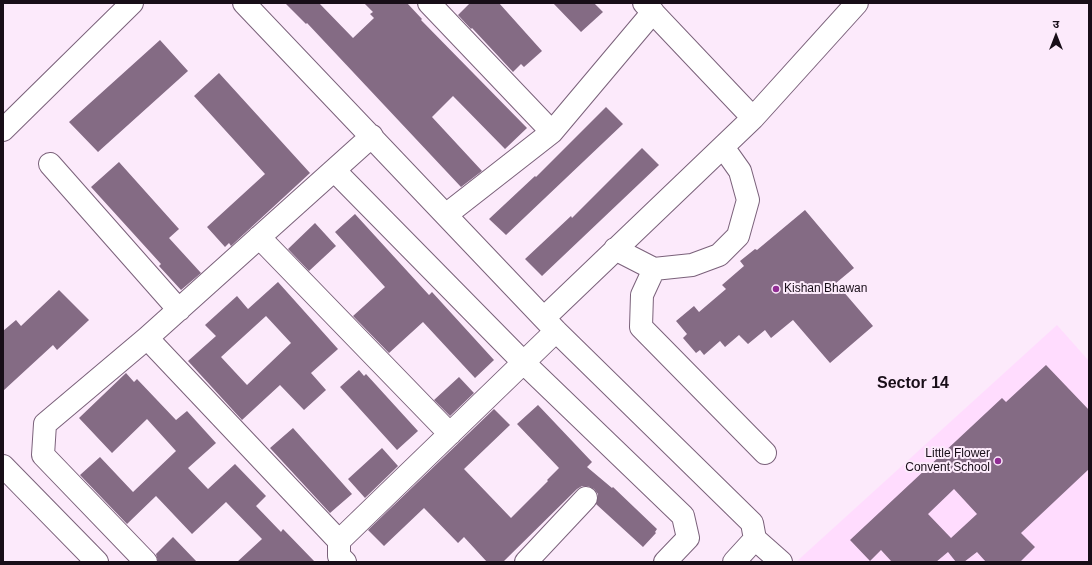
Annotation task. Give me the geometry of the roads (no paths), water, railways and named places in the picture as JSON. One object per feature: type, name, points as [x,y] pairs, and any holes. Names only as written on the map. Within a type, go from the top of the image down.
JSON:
[{"type":"street","points":[[3,130],[132,3]]},
{"type":"street","points":[[244,3],[550,324],[752,523],[755,539],[781,562]]},
{"type":"street","points":[[429,3],[552,132]]},
{"type":"street","points":[[339,541],[524,363],[550,324],[615,250],[753,118],[857,3]]},
{"type":"street","points":[[446,214],[552,132],[648,8],[753,118]]},
{"type":"street","points":[[146,562],[43,455],[45,424],[179,310],[372,136]]},
{"type":"street","points":[[615,250],[648,266],[692,265],[719,255],[738,236],[748,200],[740,171],[723,147]]},
{"type":"street","points":[[50,164],[179,310]]},
{"type":"street","points":[[334,170],[524,363],[683,516],[688,538],[665,562]]},
{"type":"street","points":[[259,237],[450,434]]},
{"type":"street","points":[[648,266],[642,295],[641,327],[765,453]]},
{"type":"street","points":[[147,338],[339,541],[339,556],[344,562]]},
{"type":"street","points":[[3,466],[97,562]]},
{"type":"street","points":[[526,562],[586,498]]},
{"type":"street","points":[[734,562],[755,539]]},
{"type":"place","name":"Kishan Bhawan","points":[[776,289]]},
{"type":"place","name":"Little Flower Convent School","points":[[998,461]]},
{"type":"district","name":"Sector 14","points":[[913,384]]}]
